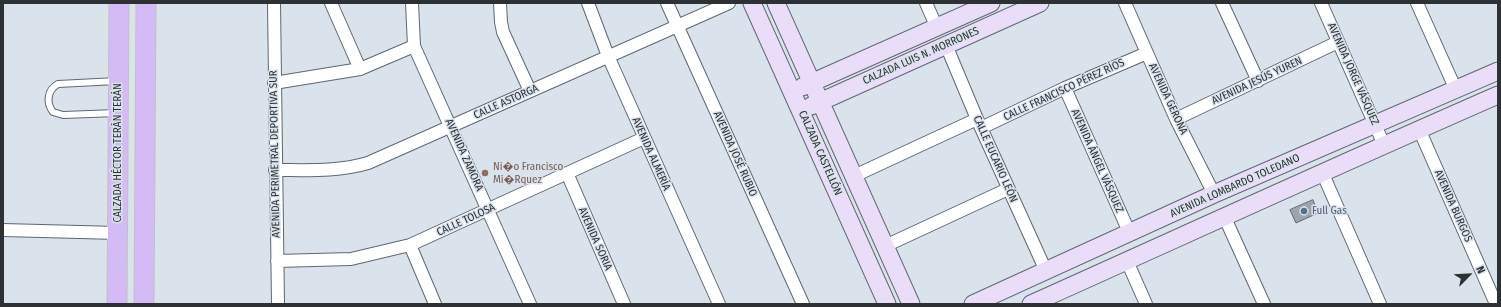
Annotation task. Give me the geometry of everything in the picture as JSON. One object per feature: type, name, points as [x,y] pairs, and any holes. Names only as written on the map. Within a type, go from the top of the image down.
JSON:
[{"type":"main road","name":"CALZADA HÉCTOR TERÁN TERÁN","points":[[118,304],[119,3]]},
{"type":"main road","points":[[144,304],[146,3]]},
{"type":"main road","name":"CALZADA CASTELLÓN","points":[[752,3],[887,304]]},
{"type":"main road","name":"CALZADA LUIS N. MORRONES","points":[[792,92],[992,3]]},
{"type":"main road","name":"CALZADA LUIS N. MORRONES","points":[[801,110],[946,45],[1022,7],[1040,3]]},
{"type":"main road","name":"CALZADA CASTELLÓN","points":[[781,5],[812,83],[911,304]]},
{"type":"main road","points":[[118,50],[129,114],[130,182],[133,191],[145,194]]},
{"type":"main road","name":"AVENIDA LOMBARDO TOLEDANO","points":[[973,304],[1130,234],[1214,194],[1498,71]]},
{"type":"main road","name":"AVENIDA LOMBARDO TOLEDANO","points":[[1031,304],[1225,218],[1322,172],[1498,95]]},
{"type":"street","name":"AVENIDA PERIMETRAL DEPORTIVA SUR","points":[[274,3],[275,170],[278,304]]},
{"type":"street","points":[[331,3],[360,69]]},
{"type":"street","name":"AVENIDA ZAMORA","points":[[412,3],[414,46],[530,304]]},
{"type":"street","points":[[500,3],[503,32],[530,91]]},
{"type":"street","name":"AVENIDA ALMERÍA","points":[[588,3],[608,56],[719,304]]},
{"type":"street","name":"AVENIDA JOSÉ RUBIO","points":[[667,3],[803,304]]},
{"type":"street","name":"CALLE ASTORGA","points":[[275,170],[351,168],[368,162],[729,3]]},
{"type":"street","points":[[926,3],[938,28]]},
{"type":"street","name":"AVENIDA GERONA","points":[[1125,3],[1176,118],[1214,194]]},
{"type":"street","points":[[1222,3],[1258,81]]},
{"type":"street","name":"AVENIDA JORGE VÁSQUEZ","points":[[1321,3],[1376,124],[1384,145]]},
{"type":"street","points":[[1417,3],[1456,90]]},
{"type":"street","name":"AVENIDA JESÚS YUREN","points":[[1176,118],[1258,81],[1338,42]]},
{"type":"street","name":"CALLE EUCARIO LEÓN","points":[[946,45],[979,124],[1046,271]]},
{"type":"street","points":[[274,83],[360,69],[414,46]]},
{"type":"street","name":"CALLE FRANCISCO PÉREZ RÍOS","points":[[854,176],[1147,53]]},
{"type":"street","name":"AVENIDA ÁNGEL VÁSQUEZ","points":[[1065,88],[1130,234]]},
{"type":"street","name":"AVENIDA BURGOS","points":[[1419,129],[1496,304]]},
{"type":"street","name":"CALLE TOLOSA","points":[[277,261],[351,260],[410,245],[644,138]]},
{"type":"street","points":[[1322,172],[1380,304]]},
{"type":"street","name":"AVENIDA SORIA","points":[[567,173],[624,304]]},
{"type":"street","points":[[885,246],[1008,189]]},
{"type":"street","points":[[1225,218],[1264,304]]},
{"type":"street","points":[[3,230],[118,233]]},
{"type":"street","points":[[410,245],[435,304]]},
{"type":"street","points":[[1127,261],[1146,304]]},
{"type":"lane","points":[[118,81],[58,84],[53,86],[49,94],[48,106],[53,112],[63,115],[118,112]]},
{"type":"building","name":"Full Gas","points":[[1313,200],[1318,213],[1296,223],[1290,210]]},
{"type":"place","name":"Ni�o Francisco Mi�Rquez","points":[[485,173]]},
{"type":"place","name":"Full Gas","points":[[1304,211]]}]
